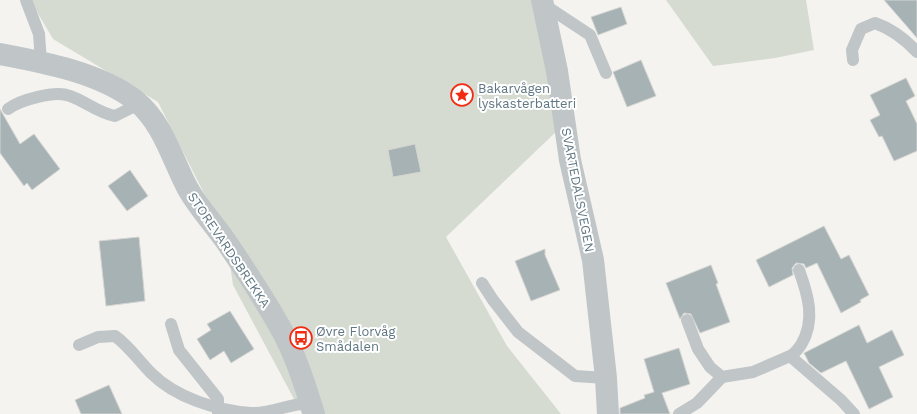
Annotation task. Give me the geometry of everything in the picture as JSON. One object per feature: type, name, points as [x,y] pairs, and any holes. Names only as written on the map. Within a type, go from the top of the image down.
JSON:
[{"type":"street","name":"SVARTEDALSVEGEN","points":[[542,2],[557,71],[570,160],[593,260],[606,378],[608,414]]},
{"type":"street","name":"STOREVARDSBREKKA","points":[[0,54],[41,62],[100,80],[137,102],[154,122],[166,142],[188,189],[225,241],[280,327],[312,409]]},
{"type":"lane","points":[[26,0],[39,34],[41,62]]},
{"type":"lane","name":"SVARTEDALSVEGEN","points":[[542,2],[590,34],[606,73]]},
{"type":"lane","points":[[854,60],[852,50],[861,29],[875,23],[888,28],[908,42],[917,52]]},
{"type":"lane","points":[[8,109],[14,104],[41,96],[61,94],[69,95],[97,110],[115,116],[131,108],[137,102]]},
{"type":"lane","points":[[679,414],[697,402],[722,377],[753,372],[790,356],[797,351],[808,333],[808,300],[799,270]]},
{"type":"lane","points":[[482,283],[492,300],[518,332],[575,376],[606,378]]},
{"type":"lane","points":[[687,320],[698,349],[710,367],[722,377]]},
{"type":"lane","points":[[171,324],[179,350],[218,399],[218,410]]},
{"type":"lane","name":"STOREVARDSBREKKA","points":[[79,345],[98,337],[115,336],[151,374],[170,389],[191,400],[218,410],[259,413],[299,403],[312,409]]},
{"type":"lane","points":[[790,356],[841,400],[854,414]]},
{"type":"shaded area","points":[[30,0],[538,0],[559,129],[446,237],[507,346],[561,414],[302,414],[233,285],[226,237],[158,102],[53,39]]},
{"type":"shaded area","points":[[666,0],[806,0],[814,50],[775,58],[713,66]]},
{"type":"building","points":[[884,0],[917,0],[917,38]]},
{"type":"building","points":[[621,7],[627,24],[598,35],[591,17]]},
{"type":"building","points":[[641,60],[656,96],[627,107],[613,72]]},
{"type":"building","points":[[906,78],[915,96],[906,101],[917,124],[917,151],[894,161],[882,136],[879,137],[870,120],[880,115],[870,95]]},
{"type":"building","points":[[0,109],[20,144],[34,134],[60,169],[32,190],[27,183],[24,186],[0,153]]},
{"type":"building","points":[[415,144],[421,172],[393,177],[388,150]]},
{"type":"building","points":[[130,170],[148,196],[127,211],[108,186]]},
{"type":"building","points":[[824,226],[841,259],[849,255],[869,295],[860,300],[861,302],[841,313],[817,263],[806,268],[804,264],[796,263],[792,268],[793,275],[769,287],[756,260]]},
{"type":"building","points":[[139,237],[145,301],[106,306],[99,241]]},
{"type":"building","points":[[545,249],[545,255],[560,290],[531,301],[515,261]]},
{"type":"building","points":[[711,265],[718,283],[716,284],[730,322],[700,333],[691,314],[684,313],[680,319],[666,283]]},
{"type":"building","points":[[230,311],[254,349],[231,363],[224,351],[210,360],[197,339],[211,330],[207,324]]},
{"type":"building","points":[[859,325],[867,343],[892,330],[904,355],[879,367],[893,397],[869,409],[846,361],[821,373],[809,363],[804,353]]},
{"type":"building","points":[[679,348],[690,384],[662,393],[670,414],[620,414],[620,408],[645,398],[644,395],[654,392],[644,359]]},
{"type":"building","points":[[109,385],[122,414],[81,414],[75,400]]},
{"type":"place","name":"Bakarvågen lyskasterbatteri","points":[[462,95]]},
{"type":"place","name":"Øvre Florvåg Smådalen","points":[[301,338]]}]
